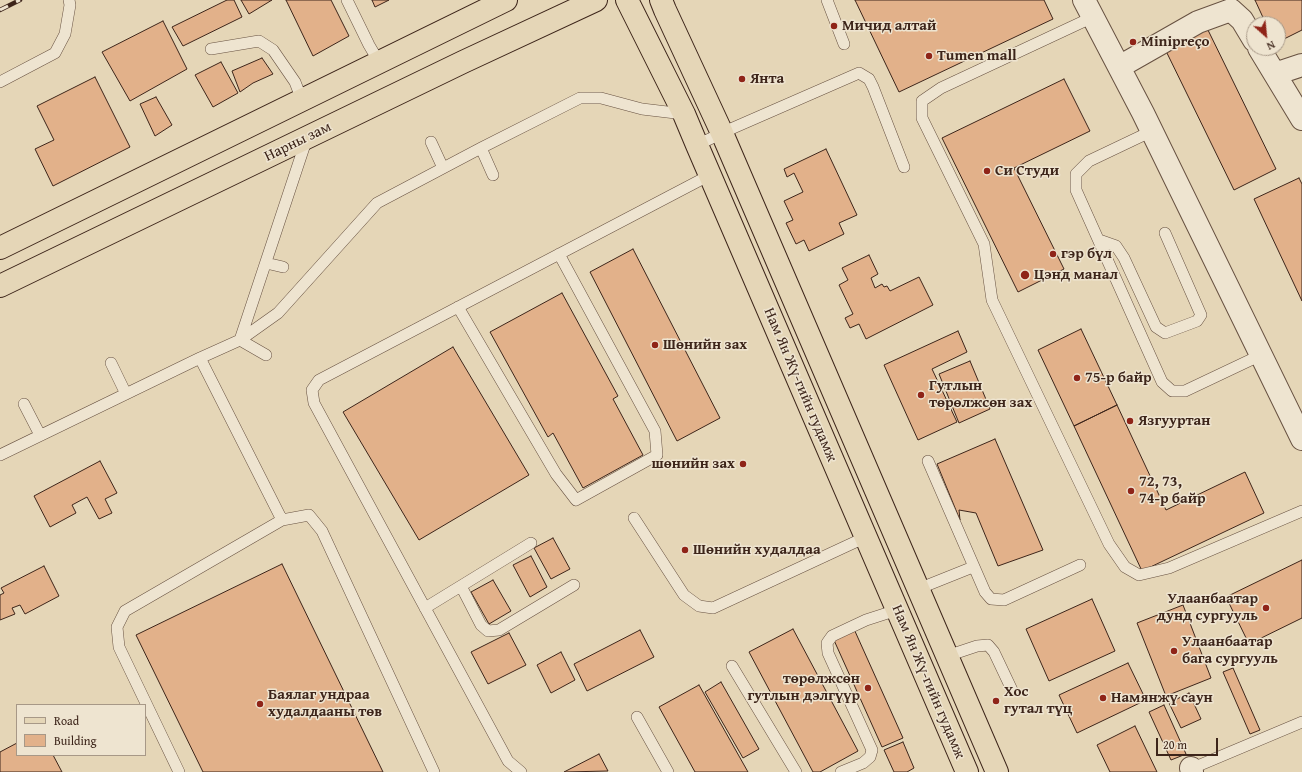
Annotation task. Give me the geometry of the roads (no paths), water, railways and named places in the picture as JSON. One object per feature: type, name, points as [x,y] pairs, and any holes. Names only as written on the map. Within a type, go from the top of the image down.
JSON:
[{"type":"main road","points":[[0,248],[506,0]]},
{"type":"main road","name":"Нарны зам","points":[[0,286],[307,137],[596,0]]},
{"type":"main road","name":"Нам Ян Жү-гийн гудамж","points":[[627,0],[684,114],[967,772]]},
{"type":"main road","name":"Нам Ян Жү-гийн гудамж","points":[[661,0],[722,133],[997,772]]},
{"type":"street","points":[[1089,9],[1152,131],[1302,439]]},
{"type":"street","points":[[1119,66],[1198,22],[1231,10],[1242,20],[1246,27]]},
{"type":"street","points":[[1264,56],[1302,119]]},
{"type":"street","points":[[1275,74],[1302,65]]},
{"type":"lane","points":[[0,82],[54,53],[64,34],[70,5],[69,0]]},
{"type":"lane","points":[[347,0],[368,45],[379,62]]},
{"type":"lane","points":[[827,0],[844,44]]},
{"type":"lane","points":[[1089,9],[941,88],[922,101],[922,118],[984,244],[992,300],[1109,544],[1125,567],[1139,575],[1169,568],[1302,511]]},
{"type":"lane","points":[[211,50],[259,41],[273,50],[295,82],[302,100]]},
{"type":"lane","points":[[697,145],[859,73],[869,79],[873,87],[904,167]]},
{"type":"lane","points":[[0,454],[240,340],[278,313],[377,203],[580,98],[601,98],[642,109],[684,114]]},
{"type":"lane","points":[[1152,131],[1089,161],[1076,174],[1076,190],[1162,382],[1172,391],[1185,391],[1261,355]]},
{"type":"lane","points":[[240,340],[307,137]]},
{"type":"lane","points":[[431,142],[443,168]]},
{"type":"lane","points":[[481,148],[493,175]]},
{"type":"lane","points":[[521,772],[508,761],[314,403],[312,390],[319,380],[710,175]]},
{"type":"lane","points":[[1099,240],[1116,246],[1124,258],[1156,327],[1165,334],[1197,322],[1201,315],[1165,233]]},
{"type":"lane","points":[[458,307],[556,474],[576,500],[657,455],[655,432],[559,254]]},
{"type":"lane","points":[[266,263],[283,267]]},
{"type":"lane","points":[[240,340],[266,355]]},
{"type":"lane","points":[[200,358],[282,520]]},
{"type":"lane","points":[[111,363],[126,394]]},
{"type":"lane","points":[[24,404],[40,435]]},
{"type":"lane","points":[[928,461],[973,567],[985,592],[991,599],[1004,600],[1080,565]]},
{"type":"lane","points":[[179,772],[119,647],[118,627],[125,611],[282,520],[310,515],[322,531],[434,772]]},
{"type":"lane","points":[[634,518],[684,595],[699,606],[713,608],[866,536]]},
{"type":"lane","points":[[425,608],[532,543]]},
{"type":"lane","points":[[918,589],[973,567]]},
{"type":"lane","points":[[461,586],[482,625],[488,631],[499,630],[574,585]]},
{"type":"lane","points":[[841,772],[863,763],[870,757],[872,750],[828,653],[827,644],[832,636],[866,620],[897,610]]},
{"type":"lane","points":[[947,656],[977,646],[988,645],[994,652],[1012,690]]},
{"type":"lane","points":[[732,666],[796,772]]},
{"type":"lane","points":[[637,717],[668,772]]},
{"type":"lane","points":[[1189,771],[1302,722]]},
{"type":"railway","points":[[0,10],[20,0]]},
{"type":"place","name":"Мичид алтай","points":[[834,26]]},
{"type":"place","name":"Minipreço","points":[[1133,42]]},
{"type":"place","name":"Tumen mall","points":[[929,56]]},
{"type":"place","name":"Янта","points":[[742,79]]},
{"type":"place","name":"Си Студи","points":[[987,171]]},
{"type":"place","name":"гэр бүл","points":[[1053,254]]},
{"type":"place","name":"Цэнд манал","points":[[1025,275]]},
{"type":"place","name":"Шөнийн зах","points":[[655,345]]},
{"type":"place","name":"75-р байр","points":[[1077,378]]},
{"type":"place","name":"Гутлын төрөлжсөн зах","points":[[921,395]]},
{"type":"place","name":"Язгууртан","points":[[1130,421]]},
{"type":"place","name":"шөнийн зах","points":[[743,464]]},
{"type":"place","name":"72, 73, 74-р байр","points":[[1131,491]]},
{"type":"place","name":"Шөнийн худалдаа","points":[[685,550]]},
{"type":"place","name":"Улаанбаатар дунд сургууль","points":[[1266,608]]},
{"type":"place","name":"Улаанбаатар бага сургууль","points":[[1174,651]]},
{"type":"place","name":"төрөлжсөн гутлын дэлгүүр","points":[[868,688]]},
{"type":"place","name":"Намянжү саун","points":[[1103,698]]},
{"type":"place","name":"Хос гутал түц","points":[[996,701]]},
{"type":"place","name":"Баялаг ундраа худалдааны төв","points":[[260,704]]}]
